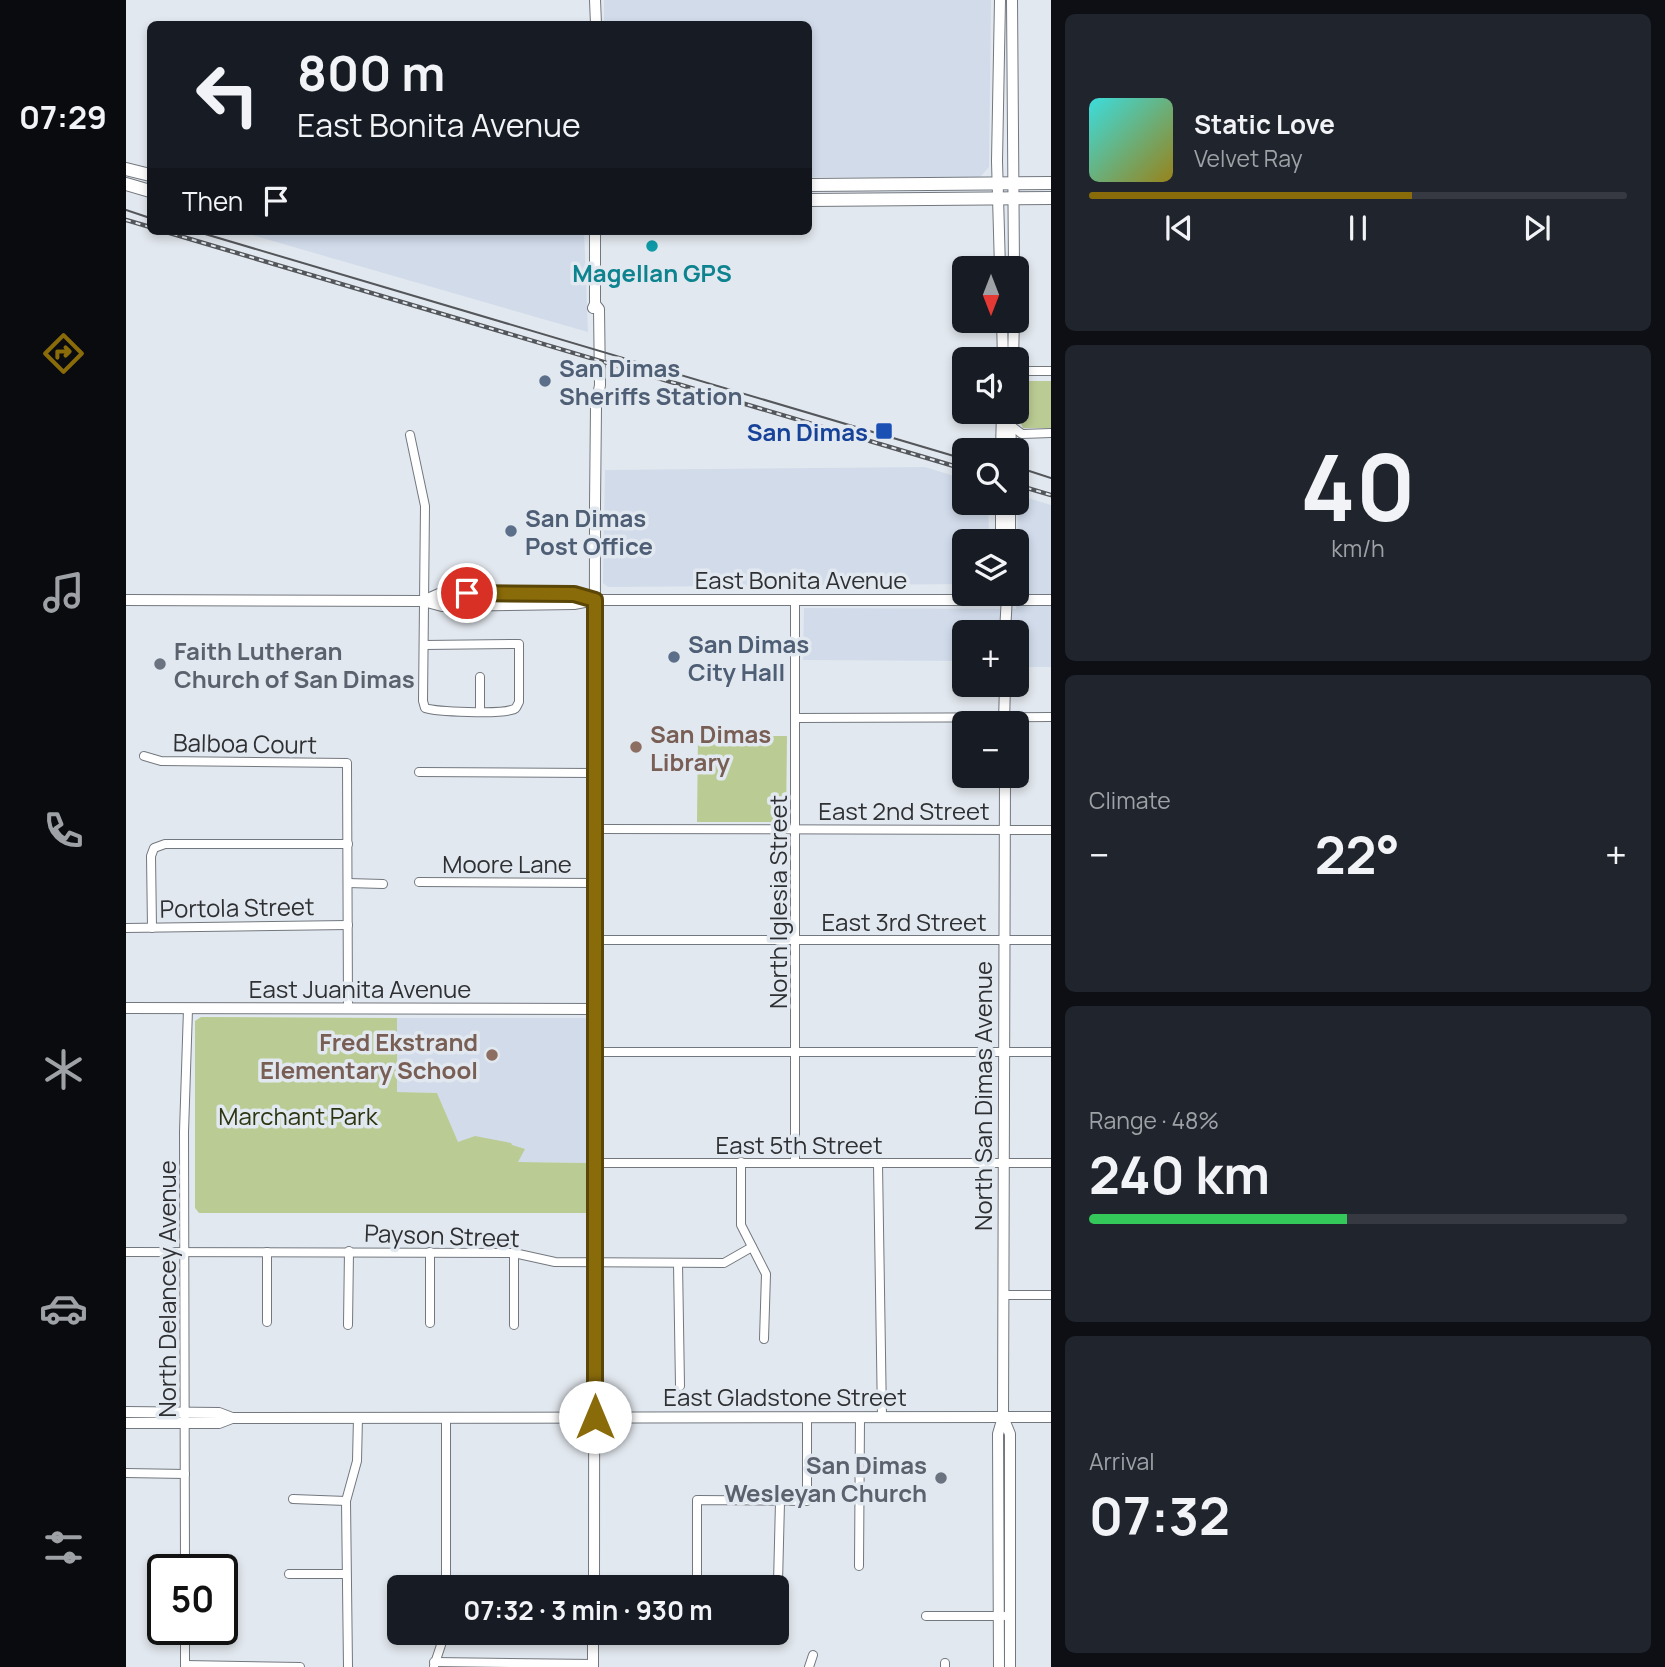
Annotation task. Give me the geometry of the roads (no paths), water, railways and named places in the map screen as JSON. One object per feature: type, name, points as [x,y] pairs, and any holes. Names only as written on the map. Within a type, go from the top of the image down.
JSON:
[{"type":"main road","points":[[1000,0],[997,183],[1000,256]]},
{"type":"main road","points":[[1012,0],[1014,256]]},
{"type":"main road","points":[[596,1],[596,21]]},
{"type":"main road","points":[[126,169],[147,174]]},
{"type":"main road","points":[[812,184],[1051,183]]},
{"type":"main road","points":[[126,184],[147,190]]},
{"type":"main road","points":[[812,200],[1051,198]]},
{"type":"main road","points":[[594,1575],[595,235]]},
{"type":"main road","points":[[1010,425],[1011,438]]},
{"type":"main road","name":"East Bonita Avenue","points":[[126,600],[424,601],[442,606],[574,604],[595,600],[952,597]]},
{"type":"main road","name":"East Bonita Avenue","points":[[1029,598],[1051,600]]},
{"type":"main road","name":"North San Dimas Avenue","points":[[1004,788],[1003,1417],[999,1434],[1004,1616],[1010,1667]]},
{"type":"main road","name":"East Juanita Avenue","points":[[126,1008],[595,1009]]},
{"type":"main road","name":"East Gladstone Street","points":[[126,1412],[219,1423],[232,1418],[358,1417],[1051,1417]]},
{"type":"main road","name":"East Gladstone Street","points":[[126,1423],[186,1418]]},
{"type":"main road","name":"North San Dimas Avenue","points":[[999,1667],[1004,1616]]},
{"type":"main road","points":[[593,1645],[593,1666]]},
{"type":"street","points":[[1029,371],[1051,371]]},
{"type":"street","points":[[1010,425],[1023,434],[1051,433]]},
{"type":"street","points":[[410,435],[425,506],[424,601],[424,645],[425,708],[433,711],[510,711],[516,707],[519,702],[519,644],[424,645]]},
{"type":"street","name":"North Iglesia Street","points":[[795,600],[795,1163]]},
{"type":"street","points":[[480,677],[480,711]]},
{"type":"street","points":[[1029,718],[1051,717]]},
{"type":"street","points":[[795,718],[952,720]]},
{"type":"street","name":"Balboa Court","points":[[144,756],[161,761],[347,763],[348,845]]},
{"type":"street","points":[[419,772],[594,773]]},
{"type":"street","name":"East 2nd Street","points":[[594,829],[1051,830]]},
{"type":"street","points":[[152,928],[151,856],[154,848],[165,844],[348,845],[348,1009]]},
{"type":"street","name":"Moore Lane","points":[[419,882],[594,883]]},
{"type":"street","points":[[348,883],[383,884]]},
{"type":"street","name":"Portola Street","points":[[126,928],[348,925]]},
{"type":"street","name":"East 3rd Street","points":[[595,940],[1051,940]]},
{"type":"street","name":"North Delancey Avenue","points":[[185,1554],[184,1132],[188,1009]]},
{"type":"street","points":[[594,1052],[1051,1052]]},
{"type":"street","name":"East 5th Street","points":[[594,1163],[1051,1163]]},
{"type":"street","points":[[741,1163],[741,1225],[766,1274],[764,1339]]},
{"type":"street","points":[[878,1164],[882,1417]]},
{"type":"street","name":"Payson Street","points":[[126,1252],[514,1252],[555,1262],[724,1263],[752,1247]]},
{"type":"street","points":[[348,1325],[349,1251]]},
{"type":"street","points":[[267,1252],[267,1322]]},
{"type":"street","points":[[430,1252],[430,1323]]},
{"type":"street","points":[[514,1252],[514,1325]]},
{"type":"street","points":[[678,1263],[680,1386]]},
{"type":"street","points":[[1003,1295],[1051,1295]]},
{"type":"street","points":[[348,1667],[346,1501],[357,1461],[358,1417]]},
{"type":"street","points":[[446,1417],[446,1575]]},
{"type":"street","points":[[697,1575],[697,1500],[807,1501],[807,1418]]},
{"type":"street","points":[[859,1566],[860,1418]]},
{"type":"street","points":[[126,1473],[185,1474]]},
{"type":"street","points":[[293,1499],[346,1501]]},
{"type":"street","points":[[778,1575],[780,1502]]},
{"type":"street","points":[[289,1574],[345,1574]]},
{"type":"street","points":[[926,1616],[1004,1616]]},
{"type":"street","points":[[185,1645],[185,1666],[300,1667]]},
{"type":"street","points":[[441,1645],[434,1664],[593,1666]]},
{"type":"street","points":[[809,1667],[813,1654]]},
{"type":"tram line","points":[[126,210],[147,217]]},
{"type":"tram line","points":[[208,235],[952,455]]},
{"type":"tram line","points":[[1029,471],[1051,478]]},
{"type":"railway","points":[[126,220],[147,226]]},
{"type":"railway","points":[[176,235],[952,465]]},
{"type":"railway","points":[[1029,489],[1051,495]]},
{"type":"place","name":"Magellan GPS","points":[[652,246]]},
{"type":"place","name":"San Dimas Sheriffs Station","points":[[545,381]]},
{"type":"place","name":"San Dimas","points":[[884,431]]},
{"type":"place","name":"San Dimas Post Office","points":[[511,531]]},
{"type":"place","name":"San Dimas City Hall","points":[[674,657]]},
{"type":"place","name":"Faith Lutheran Church of San Dimas","points":[[160,664]]},
{"type":"place","name":"San Dimas Library","points":[[636,747]]},
{"type":"place","name":"Fred Ekstrand Elementary School","points":[[492,1055]]},
{"type":"place","name":"San Dimas Wesleyan Church","points":[[941,1478]]},
{"type":"park label","name":"Marchant Park","points":[[298,1115]]}]
